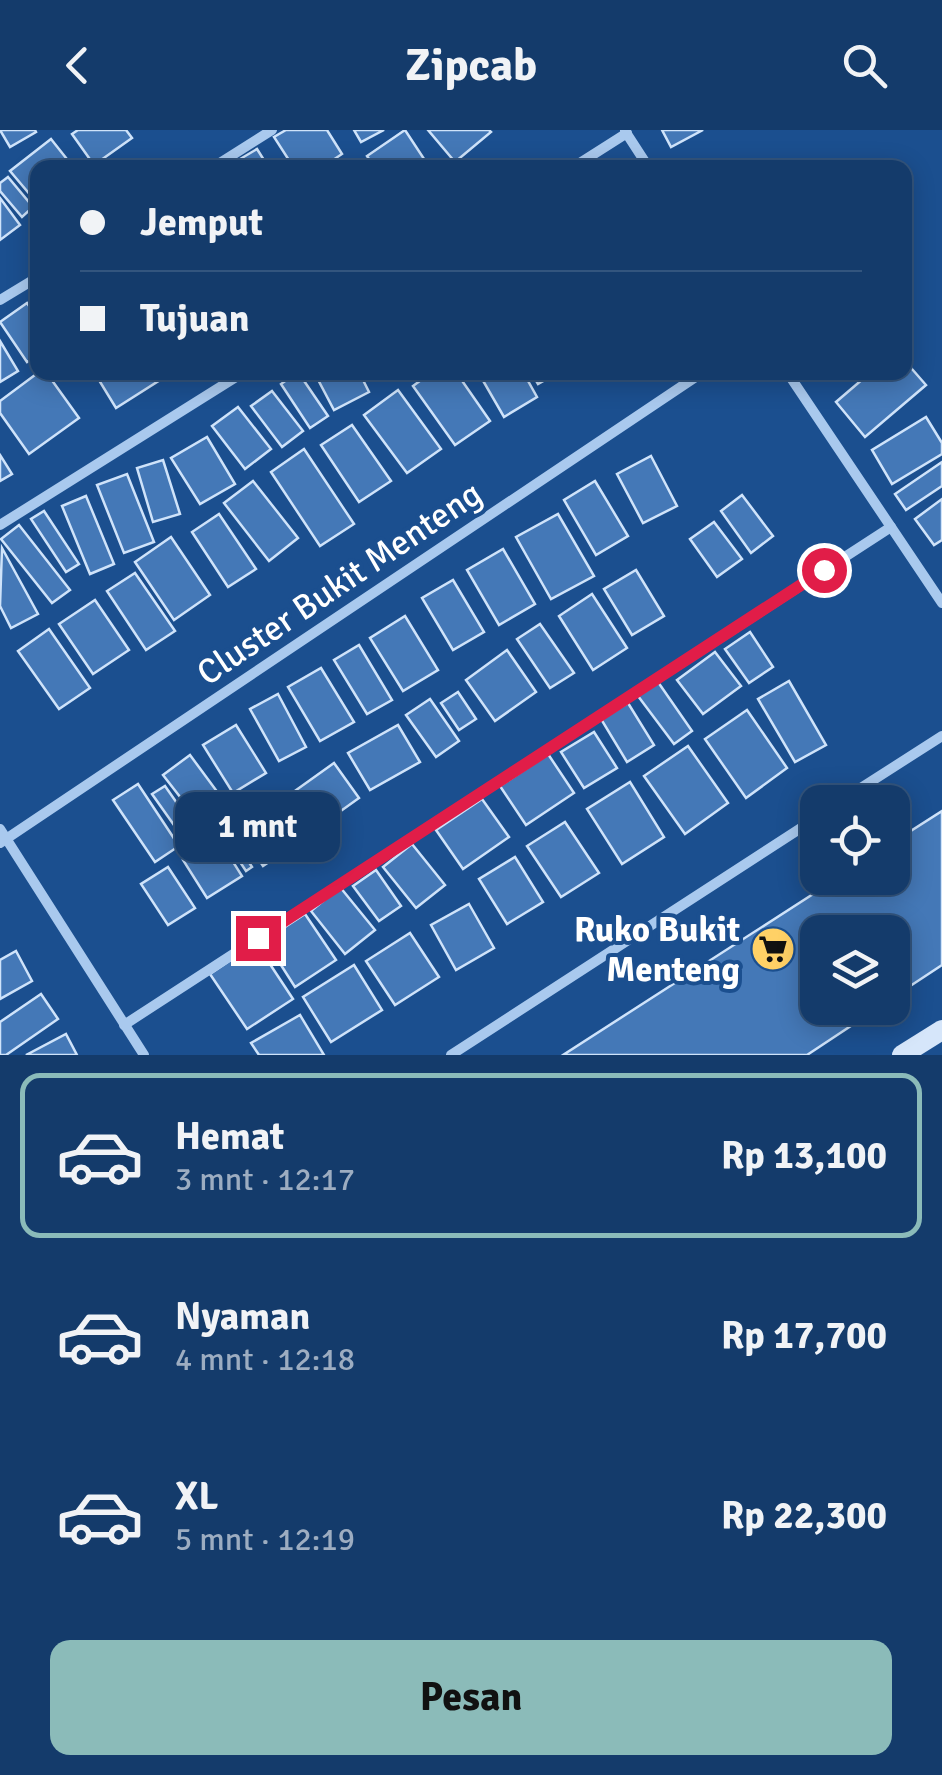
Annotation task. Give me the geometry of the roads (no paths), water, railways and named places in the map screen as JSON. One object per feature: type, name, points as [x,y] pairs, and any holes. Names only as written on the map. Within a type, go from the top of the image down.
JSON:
[{"type":"street","points":[[225,160],[272,130]]},
{"type":"street","points":[[584,160],[625,132],[644,160]]},
{"type":"street","points":[[0,300],[30,282]]},
{"type":"street","points":[[0,525],[231,380]]},
{"type":"street","name":"Cluster Bukit Menteng","points":[[144,1055],[2,837],[691,380]]},
{"type":"street","points":[[792,380],[942,603]]},
{"type":"street","points":[[124,1025],[891,527]]},
{"type":"street","points":[[866,785],[942,736]]},
{"type":"street","points":[[451,1055],[800,828]]},
{"type":"street","points":[[902,1055],[942,1030]]},
{"type":"place","name":"Ruko Bukit Menteng","points":[[773,949]]}]
